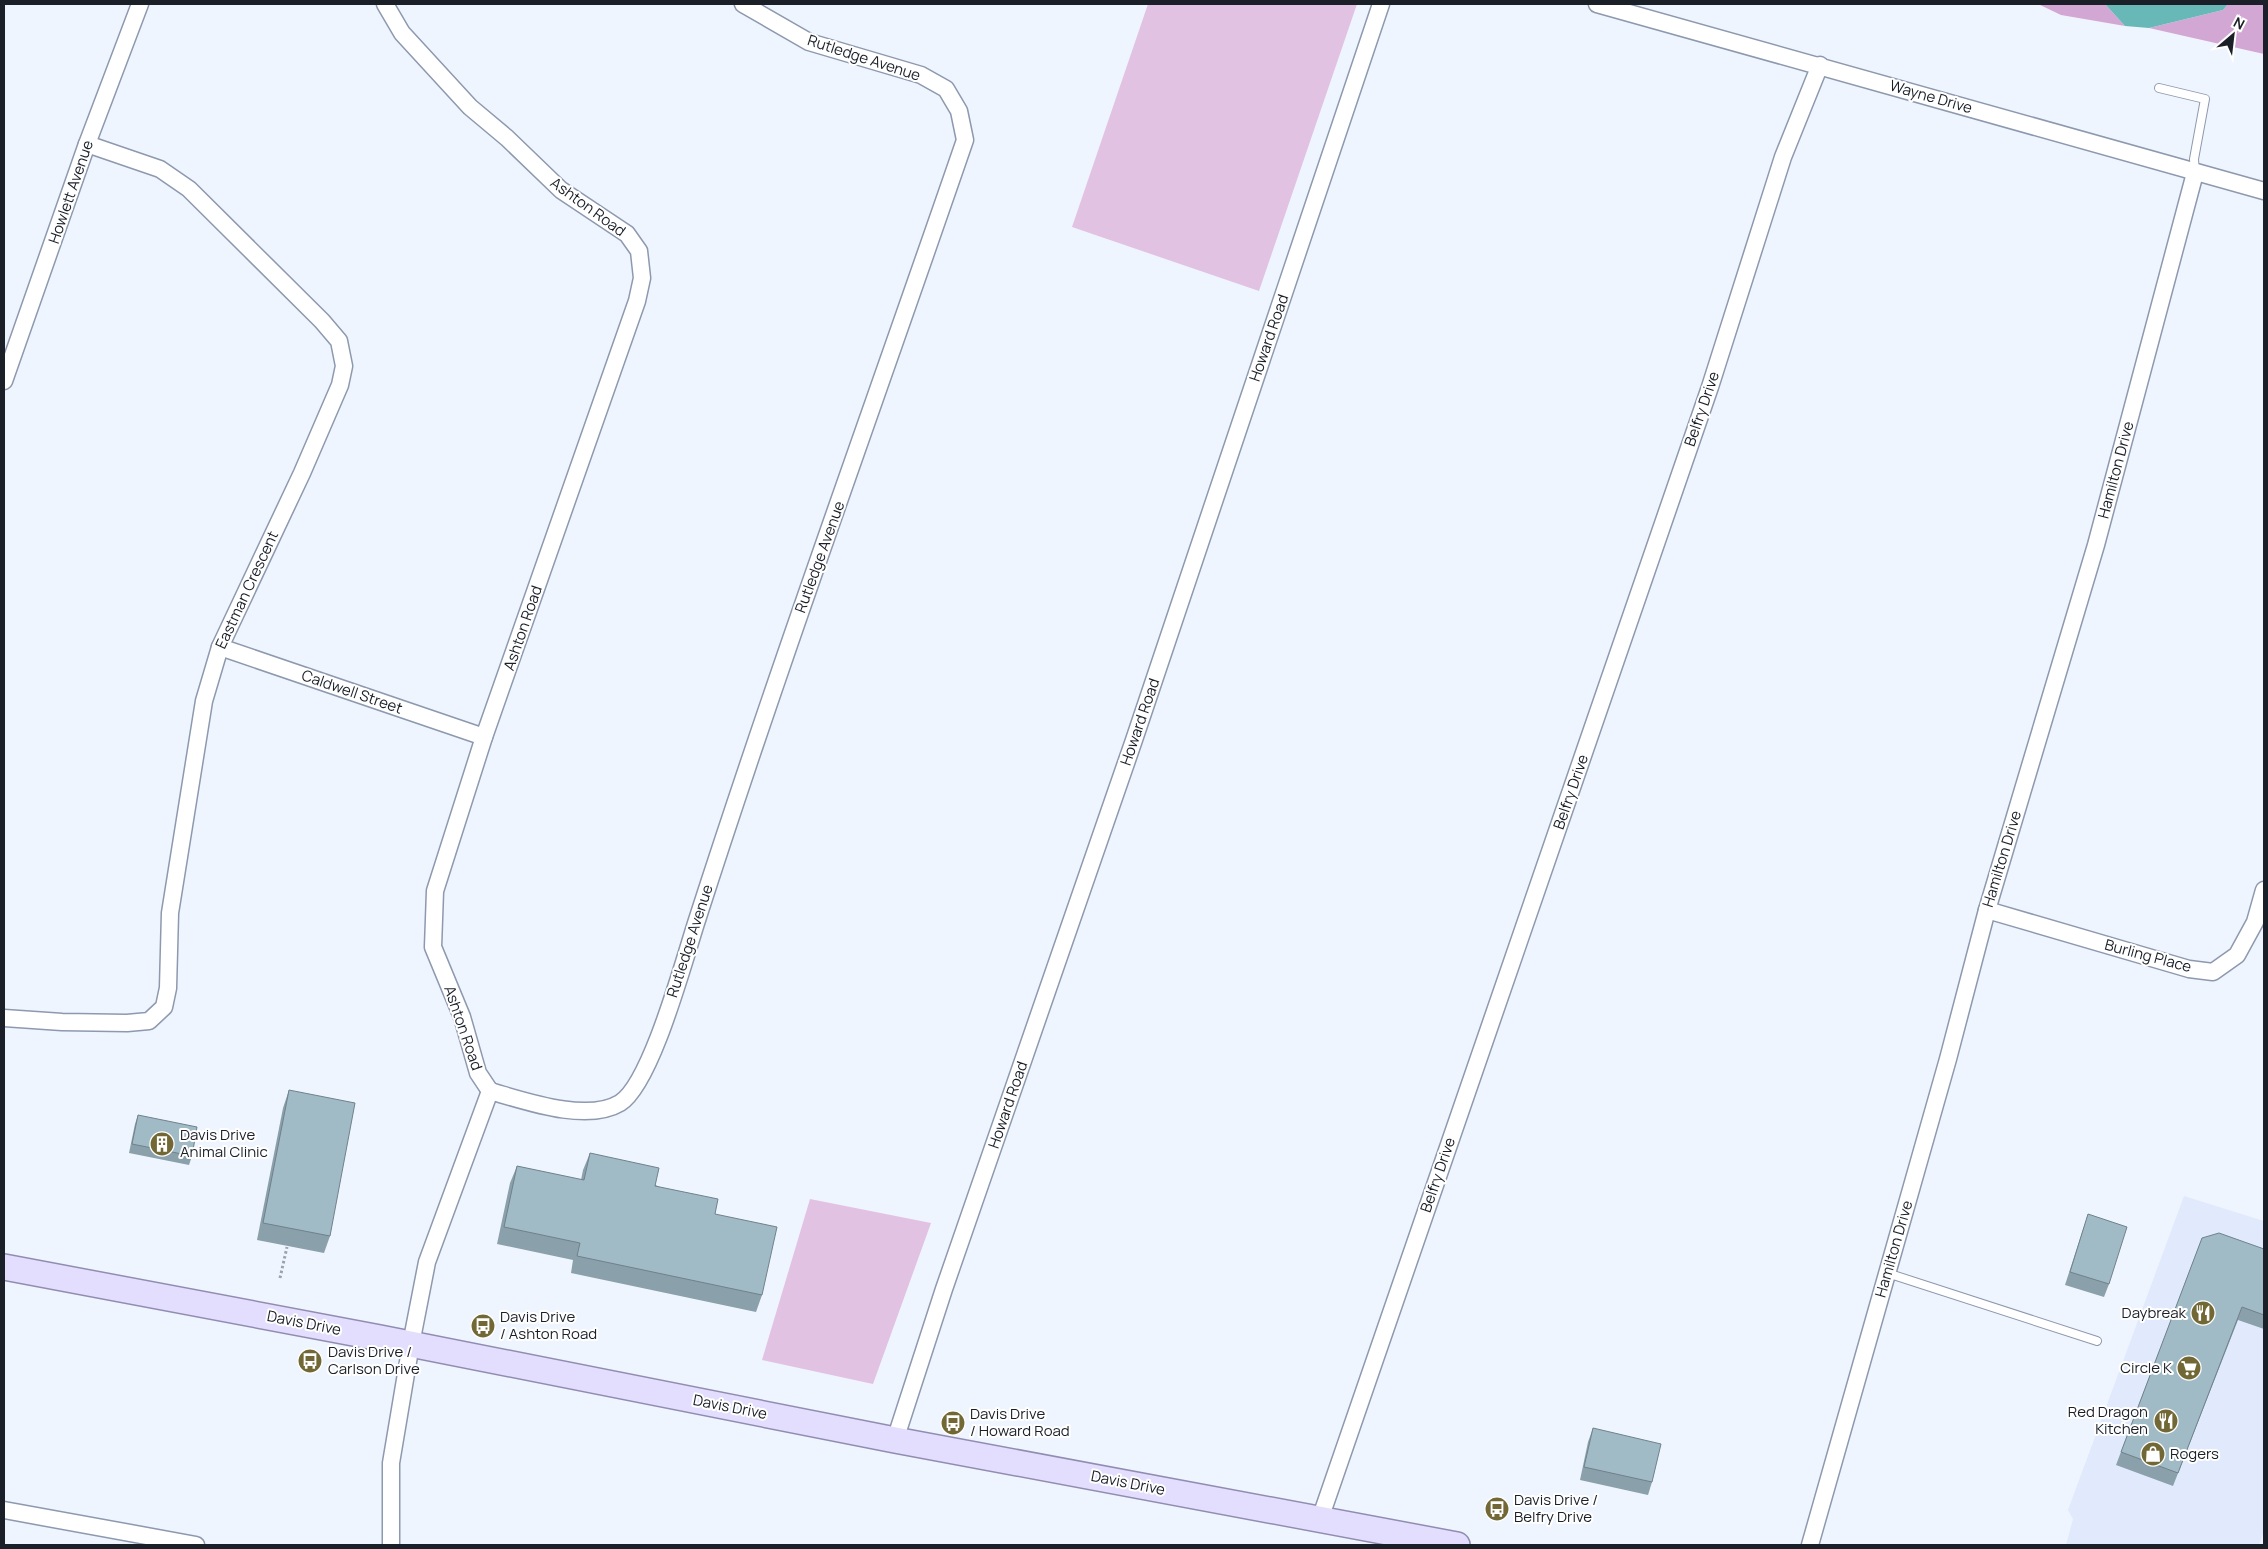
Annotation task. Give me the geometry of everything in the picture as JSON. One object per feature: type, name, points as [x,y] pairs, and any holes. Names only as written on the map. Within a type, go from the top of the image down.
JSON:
[{"type":"main road","name":"Davis Drive","points":[[4,1267],[411,1344],[895,1440],[1457,1545]]},
{"type":"street","name":"Howlett Avenue","points":[[4,381],[87,144],[140,4]]},
{"type":"street","name":"Ashton Road","points":[[385,4],[402,33],[470,107],[561,190],[627,234],[639,251],[642,278],[637,301],[484,737],[435,890],[433,947],[462,1018],[478,1073],[490,1091]]},
{"type":"street","name":"Rutledge Avenue","points":[[490,1091],[553,1108],[598,1111],[621,1102],[640,1080],[668,1012],[756,736],[869,420],[965,140],[959,111],[946,89],[921,75],[809,42],[743,4]]},
{"type":"street","name":"Howard Road","points":[[895,1440],[947,1280],[1134,740],[1381,4]]},
{"type":"street","name":"Wayne Drive","points":[[1597,4],[2264,191]]},
{"type":"street","name":"Belfry Drive","points":[[1320,1519],[1707,397],[1784,157],[1820,66]]},
{"type":"street","name":"Eastman Crescent","points":[[4,1018],[62,1022],[127,1023],[149,1021],[164,1007],[168,988],[170,913],[204,701],[220,647],[302,473],[340,385],[344,366],[339,342],[322,321],[189,189],[160,169],[87,144]]},
{"type":"street","name":"Hamilton Drive","points":[[1810,1545],[1948,1059],[1987,910],[2096,545],[2195,173]]},
{"type":"street","name":"Caldwell Street","points":[[220,647],[484,737]]},
{"type":"street","name":"Burling Place","points":[[1987,910],[2189,969],[2213,972],[2237,955],[2255,922],[2264,890]]},
{"type":"street","points":[[391,1545],[392,1463],[411,1344],[427,1262],[490,1091]]},
{"type":"street","points":[[4,1510],[196,1545]]},
{"type":"lane","points":[[2159,88],[2205,99],[2194,159],[2195,173]]},
{"type":"lane","points":[[1887,1273],[2097,1341]]},
{"type":"path","points":[[280,1278],[287,1247]]},
{"type":"shaded area","points":[[1148,4],[1357,4],[1259,291],[1072,227]]},
{"type":"shaded area","points":[[2038,4],[2105,4],[2125,26],[2061,15]]},
{"type":"shaded area","points":[[2228,4],[2264,4],[2264,54],[2149,28],[2223,10]]},
{"type":"shaded area","points":[[2184,1196],[2264,1221],[2264,1531],[2259,1545],[2066,1545],[2073,1519],[2068,1510]]},
{"type":"shaded area","points":[[810,1199],[931,1223],[873,1384],[762,1360]]},
{"type":"water","points":[[2105,4],[2228,4],[2223,10],[2149,28],[2125,26]]},
{"type":"building","points":[[289,1090],[355,1103],[330,1236],[263,1223]]},
{"type":"building","name":"Davis Drive Animal Clinic","points":[[138,1115],[197,1127],[192,1156],[132,1144]]},
{"type":"building","points":[[590,1153],[659,1168],[655,1186],[718,1199],[715,1214],[777,1227],[762,1295],[577,1256],[580,1243],[504,1227],[517,1166],[584,1180]]},
{"type":"building","points":[[2088,1214],[2127,1227],[2109,1284],[2070,1272]]},
{"type":"building","points":[[2219,1233],[2264,1249],[2264,1315],[2242,1307],[2178,1473],[2121,1452],[2202,1238]]},
{"type":"building","points":[[1593,1428],[1661,1444],[1652,1482],[1584,1467]]},
{"type":"place","name":"Davis Drive Animal Clinic","points":[[162,1144]]},
{"type":"place","name":"Daybreak","points":[[2203,1313]]},
{"type":"place","name":"Davis Drive / Ashton Road","points":[[483,1326]]},
{"type":"place","name":"Davis Drive / Carlson Drive","points":[[310,1361]]},
{"type":"place","name":"Circle K","points":[[2189,1368]]},
{"type":"place","name":"Red Dragon Kitchen","points":[[2166,1421]]},
{"type":"place","name":"Davis Drive / Howard Road","points":[[953,1423]]},
{"type":"place","name":"Rogers","points":[[2153,1454]]},
{"type":"place","name":"Davis Drive / Belfry Drive","points":[[1497,1509]]}]
